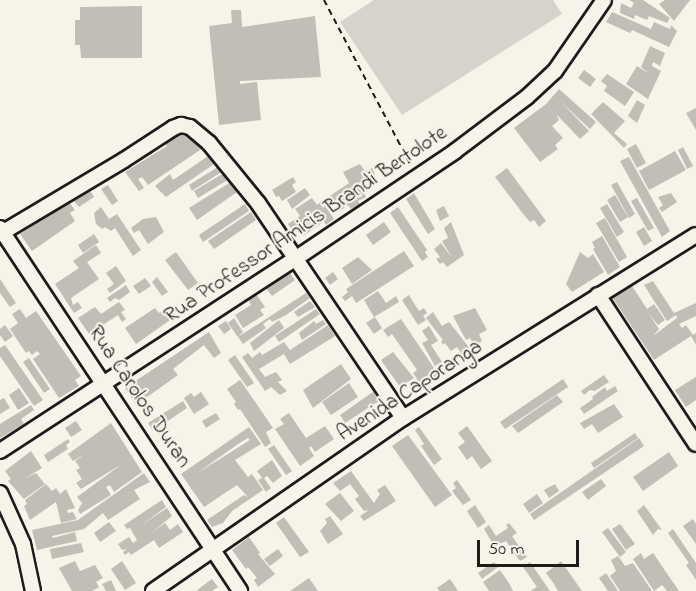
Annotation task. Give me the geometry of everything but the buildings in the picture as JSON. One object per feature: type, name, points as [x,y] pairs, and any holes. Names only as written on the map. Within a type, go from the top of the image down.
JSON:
[{"type":"street","name":"Rua Professor Amicis Brandi Bertolote","points":[[0,451],[295,259],[417,177],[527,98],[555,71],[604,0]]},
{"type":"street","points":[[1,231],[124,160],[173,128],[181,125],[190,127],[209,142],[237,175],[403,418]]},
{"type":"street","name":"Rua Carolos Duran","points":[[1,231],[105,383],[240,591]]},
{"type":"street","name":"Avenida Caporanga","points":[[153,591],[403,418],[696,234]]},
{"type":"street","points":[[667,254],[696,247]]},
{"type":"street","points":[[598,295],[695,439]]},
{"type":"street","points":[[0,493],[23,544],[33,591]]},
{"type":"path","points":[[324,0],[417,177]]},
{"type":"shaded area","points":[[374,0],[553,0],[562,14],[402,115],[340,22]]}]
